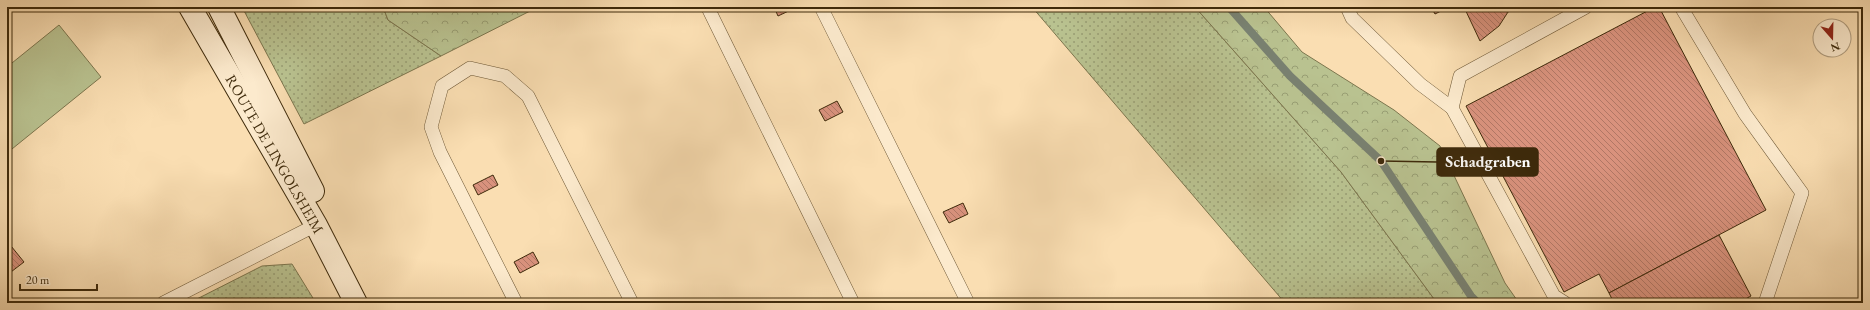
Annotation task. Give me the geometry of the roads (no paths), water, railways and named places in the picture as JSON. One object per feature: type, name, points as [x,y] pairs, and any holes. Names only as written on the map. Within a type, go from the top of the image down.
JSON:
[{"type":"main road","name":"ROUTE DE LINGOLSHEIM","points":[[190,7],[316,225],[356,303]]},
{"type":"main road","name":"ROUTE DE LINGOLSHEIM","points":[[219,7],[369,303]]},
{"type":"lane","points":[[821,7],[968,303]]},
{"type":"lane","points":[[1348,7],[1352,18],[1420,84],[1452,108],[1554,296],[1565,303]]},
{"type":"lane","points":[[1452,108],[1460,76],[1586,7]]},
{"type":"lane","points":[[1681,7],[1745,114],[1802,193],[1765,303]]},
{"type":"lane","points":[[709,10],[853,303]]},
{"type":"lane","points":[[516,303],[440,152],[431,127],[442,86],[470,68],[505,76],[528,96],[632,303]]},
{"type":"lane","points":[[163,303],[316,225]]},
{"type":"waterway","points":[[1229,7],[1290,76],[1381,161],[1471,296],[1478,303]]},
{"type":"place","name":"Schadgraben","points":[[1381,161]]}]
